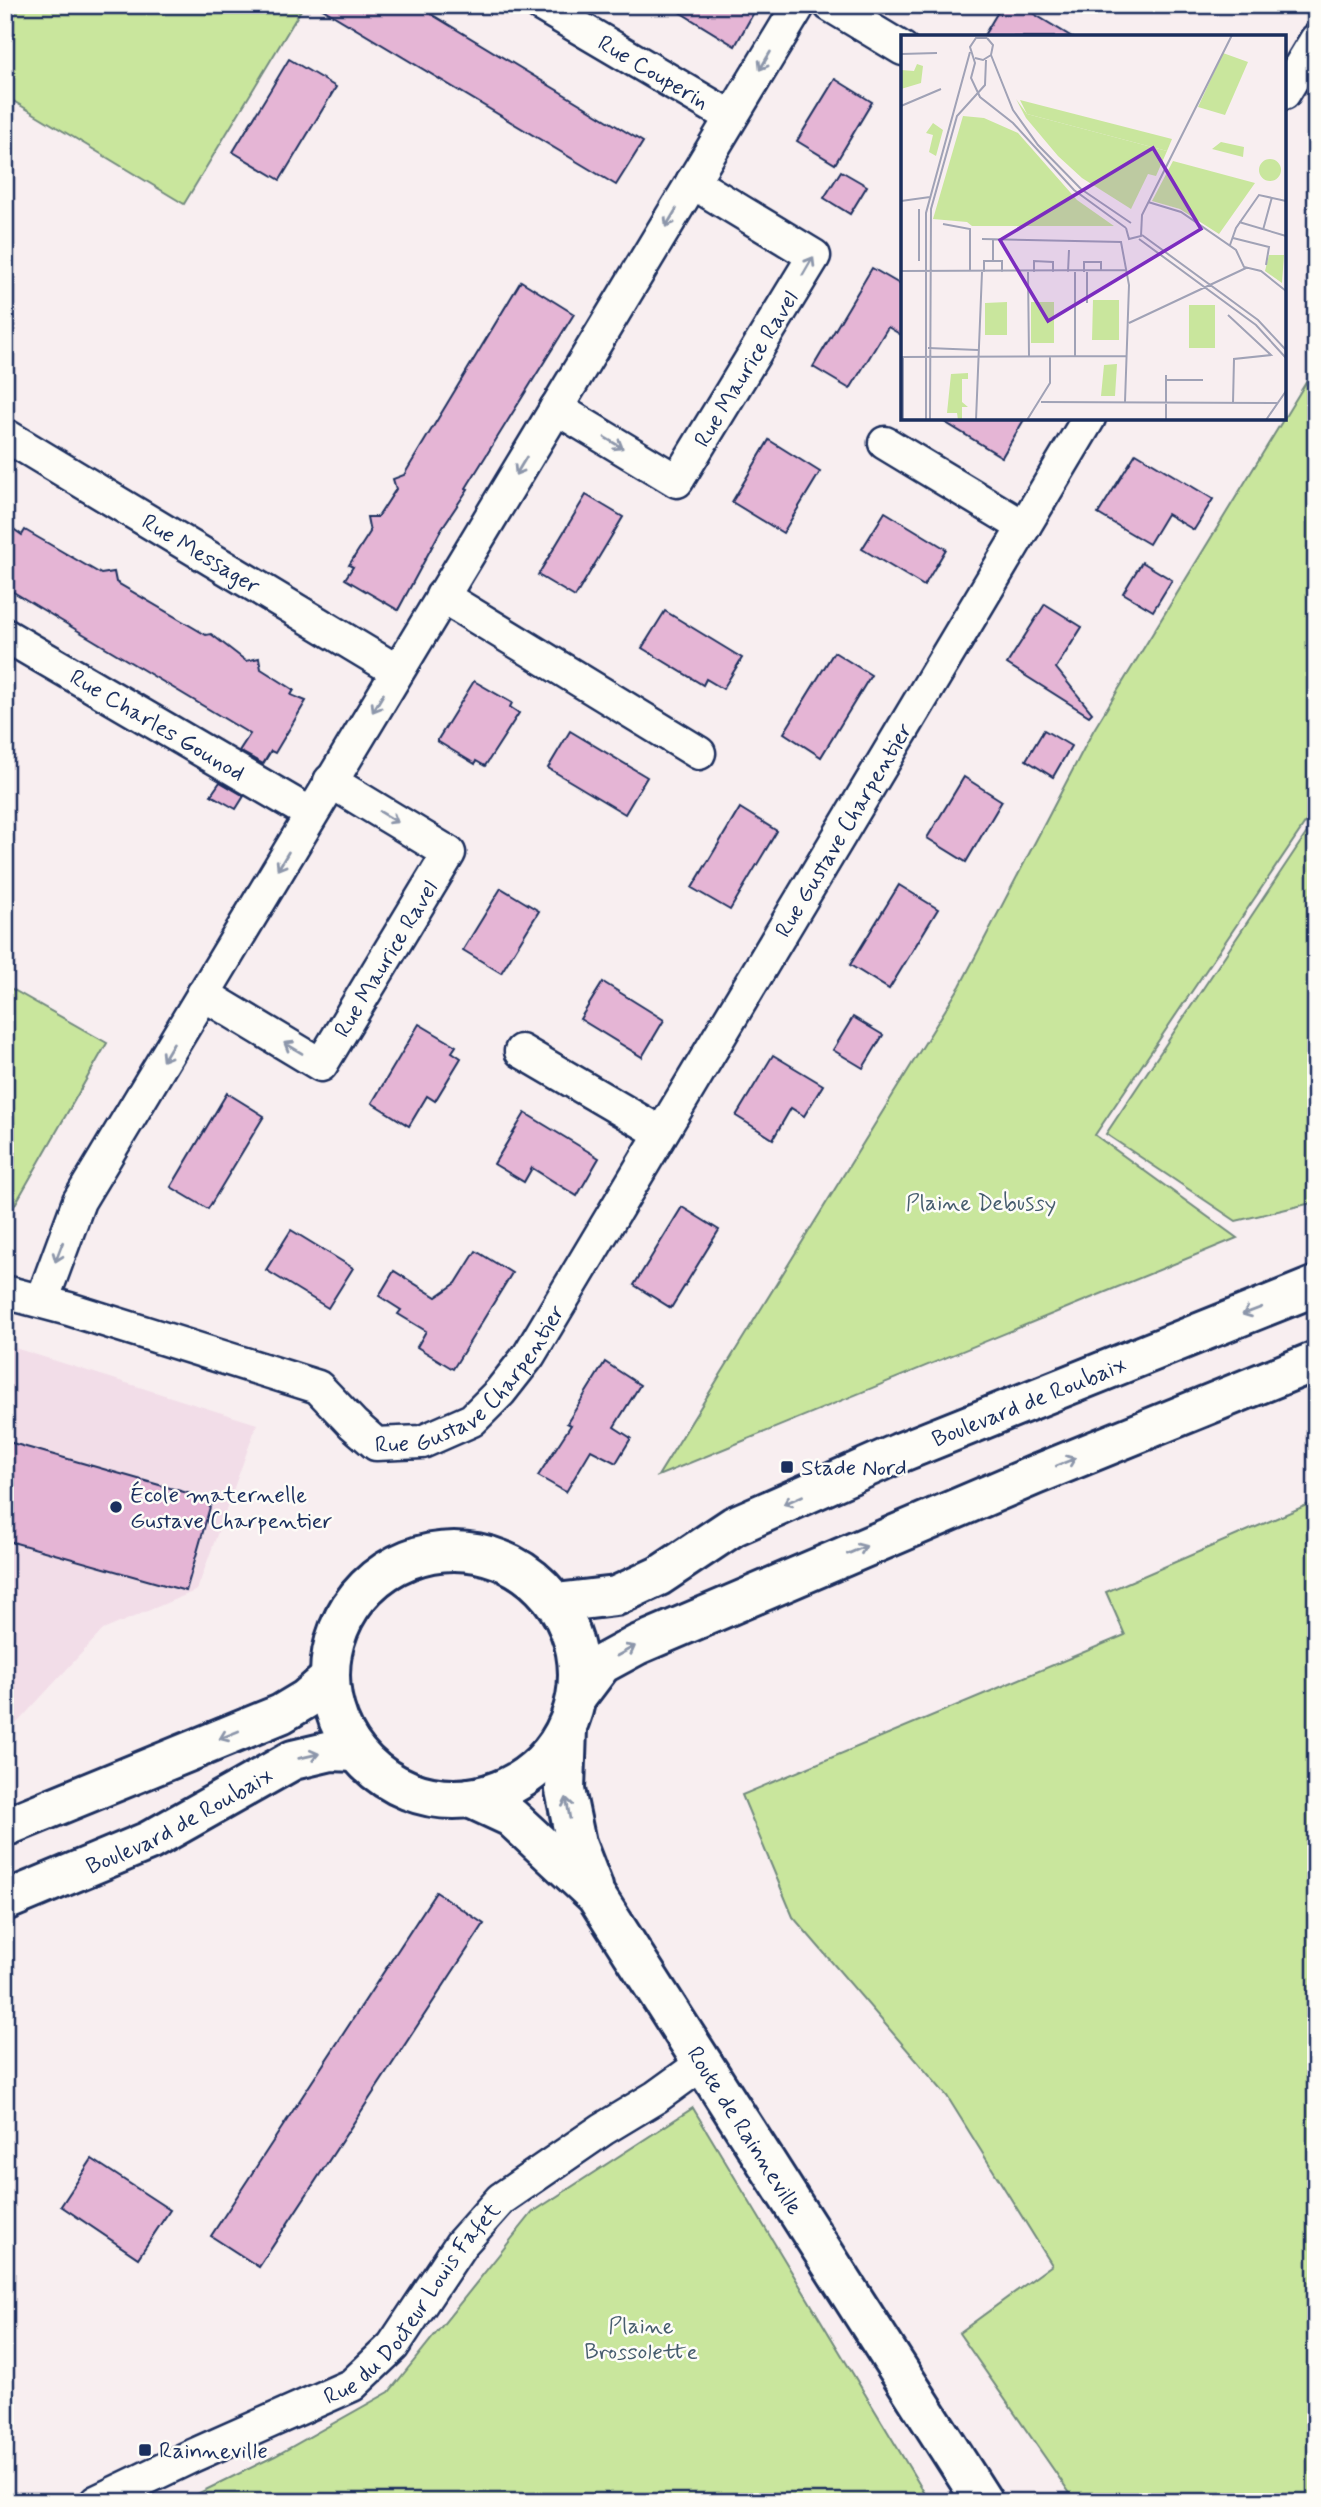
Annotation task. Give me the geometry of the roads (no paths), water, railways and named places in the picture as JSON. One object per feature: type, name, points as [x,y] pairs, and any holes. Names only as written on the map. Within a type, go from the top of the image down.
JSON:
[{"type":"main road","name":"Boulevard de Roubaix","points":[[556,1603],[616,1596],[659,1576],[734,1526],[888,1458],[1316,1286]]},
{"type":"main road","points":[[596,1896],[576,1843],[565,1790],[572,1712],[578,1664],[571,1632],[556,1603],[532,1577],[502,1559],[468,1551],[433,1552],[399,1563],[370,1583],[348,1610],[334,1643],[330,1678],[333,1704],[342,1729],[356,1752],[374,1770],[395,1784],[419,1794],[444,1799],[470,1798],[500,1790],[527,1775],[550,1754],[572,1712],[602,1664],[637,1645],[998,1490],[1316,1361]]},
{"type":"main road","points":[[5,1827],[281,1714],[306,1699],[330,1678]]},
{"type":"main road","name":"Boulevard de Roubaix","points":[[5,1901],[149,1841],[293,1760],[331,1751],[356,1752]]},
{"type":"main road","name":"Route de Rainneville","points":[[470,1798],[512,1817],[596,1896],[983,2502]]},
{"type":"street","name":"Rue Couperin","points":[[541,5],[732,117]]},
{"type":"street","points":[[42,1301],[79,1201],[799,5]]},
{"type":"street","points":[[830,5],[901,48]]},
{"type":"street","points":[[1286,90],[1316,40]]},
{"type":"street","name":"Rue Maurice Ravel","points":[[556,408],[677,481],[807,268],[814,256],[692,182]]},
{"type":"street","name":"Rue Gustave Charpentier","points":[[5,1292],[42,1301],[318,1387],[376,1444],[422,1442],[472,1420],[500,1392],[529,1355],[1088,420]]},
{"type":"street","name":"Rue Messager","points":[[5,435],[397,671]]},
{"type":"street","points":[[885,443],[1024,527]]},
{"type":"street","points":[[442,596],[699,753]]},
{"type":"street","name":"Rue Charles Gounod","points":[[5,635],[310,814]]},
{"type":"street","name":"Rue Maurice Ravel","points":[[203,994],[321,1065],[449,853],[330,781]]},
{"type":"street","points":[[521,1051],[661,1133]]},
{"type":"street","name":"Rue du Docteur Louis Fafet","points":[[96,2502],[352,2385],[393,2346],[461,2244],[501,2199],[703,2063]]},
{"type":"place","name":"Stade Nord","points":[[787,1467]]},
{"type":"place","name":"École maternelle Gustave Charpentier","points":[[116,1507]]},
{"type":"place","name":"Rainneville","points":[[145,2450]]},
{"type":"park label","name":"Plaine Debussy","points":[[981,1202]]},
{"type":"park label","name":"Plaine Brossolette","points":[[641,2338]]}]
